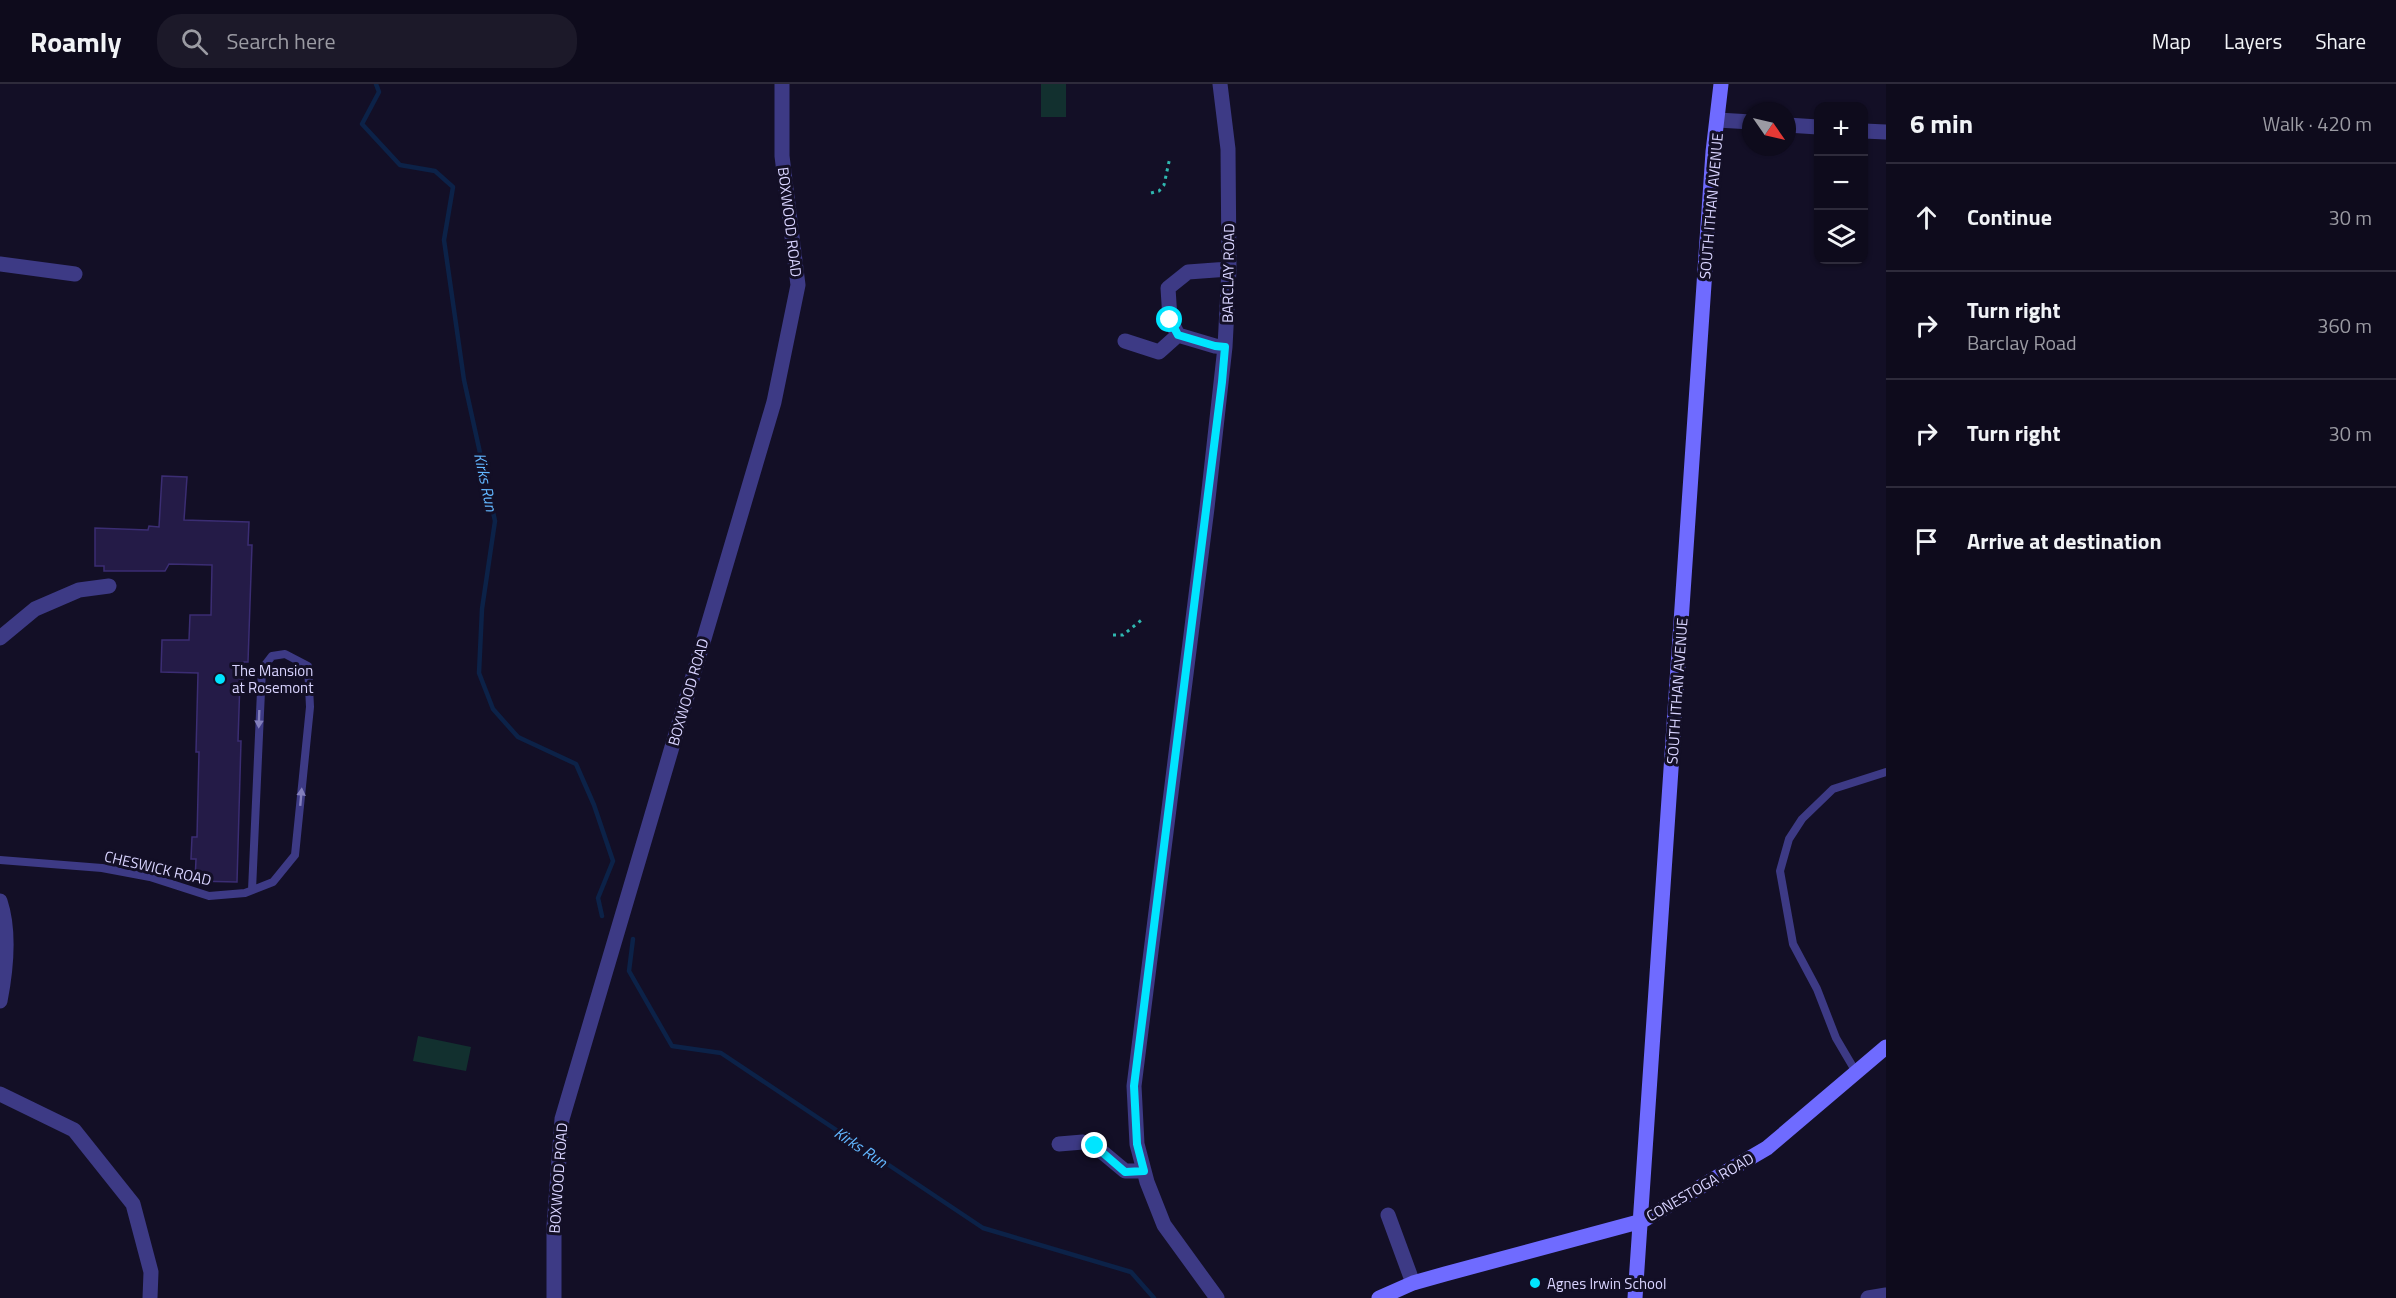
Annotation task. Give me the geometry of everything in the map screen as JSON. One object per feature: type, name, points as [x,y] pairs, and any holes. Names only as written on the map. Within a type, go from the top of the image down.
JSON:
[{"type":"street","name":"BOXWOOD ROAD","points":[[554,1298],[554,1226],[562,1119],[774,402],[798,285],[782,156],[782,84]]},
{"type":"street","name":"BARCLAY ROAD","points":[[1217,1298],[1164,1225],[1144,1171],[1137,1144],[1134,1086],[1206,519],[1225,347],[1229,269],[1228,149],[1220,84]]},
{"type":"street","name":"SOUTH ITHAN AVENUE","points":[[1635,1298],[1713,153],[1721,84]]},
{"type":"street","points":[[1718,120],[1742,121]]},
{"type":"street","points":[[1796,126],[1814,127]]},
{"type":"street","points":[[1868,131],[1886,132]]},
{"type":"street","points":[[0,264],[75,274]]},
{"type":"street","points":[[1225,347],[1178,335],[1170,320],[1168,288],[1188,273],[1229,269]]},
{"type":"street","points":[[1125,341],[1159,352],[1178,335]]},
{"type":"street","points":[[0,638],[35,609],[79,590],[109,586]]},
{"type":"street","points":[[0,901],[5,932],[3,984],[0,1000]]},
{"type":"street","name":"CONESTOGA ROAD","points":[[1379,1298],[1413,1283],[1642,1221],[1767,1148],[1886,1047]]},
{"type":"street","points":[[0,1094],[74,1130],[133,1204],[151,1272],[150,1298]]},
{"type":"street","points":[[1059,1144],[1083,1142],[1095,1146],[1125,1172],[1144,1171]]},
{"type":"street","points":[[1388,1215],[1413,1283]]},
{"type":"street","points":[[1868,1298],[1886,1295]]},
{"type":"lane","name":"CHESWICK ROAD","points":[[0,860],[102,868],[150,877],[209,896],[245,893],[273,882],[295,855],[310,707],[308,666],[285,654],[272,656],[261,669],[252,890]]},
{"type":"lane","points":[[1856,1072],[1836,1038],[1817,989],[1793,944],[1780,871],[1789,839],[1802,819],[1833,789],[1886,772]]},
{"type":"path","points":[[1151,193],[1159,191],[1164,185],[1170,157]]},
{"type":"path","points":[[1113,635],[1123,635],[1144,618]]},
{"type":"green space","points":[[1041,84],[1066,84],[1066,117],[1041,117]]},
{"type":"green space","points":[[418,1036],[471,1047],[466,1071],[413,1061]]},
{"type":"building","name":"The Mansion at Rosemont","points":[[162,476],[187,477],[184,520],[249,522],[248,545],[252,545],[248,662],[244,662],[243,679],[240,680],[238,741],[241,741],[237,882],[195,881],[196,859],[191,859],[192,837],[197,837],[198,673],[161,672],[162,640],[189,640],[190,615],[211,615],[212,565],[169,564],[165,571],[104,571],[104,566],[95,566],[95,528],[148,530],[149,526],[159,527]]},
{"type":"waterway","name":"Kirks Run","points":[[376,84],[379,92],[362,124],[400,165],[435,171],[453,187],[444,240],[464,380],[495,521],[482,609],[479,673],[493,709],[518,737],[576,764],[594,805],[613,861],[598,898],[602,916]]},
{"type":"waterway","name":"Kirks Run","points":[[633,939],[629,971],[672,1046],[721,1053],[983,1228],[1131,1272],[1154,1298]]},
{"type":"place","name":"The Mansion at Rosemont","points":[[220,679]]},
{"type":"place","name":"Agnes Irwin School","points":[[1535,1283]]},
{"type":"route","points":[[1095,1146],[1125,1172],[1144,1171],[1137,1144],[1134,1086],[1222,382],[1225,347],[1178,335],[1170,320]]}]
